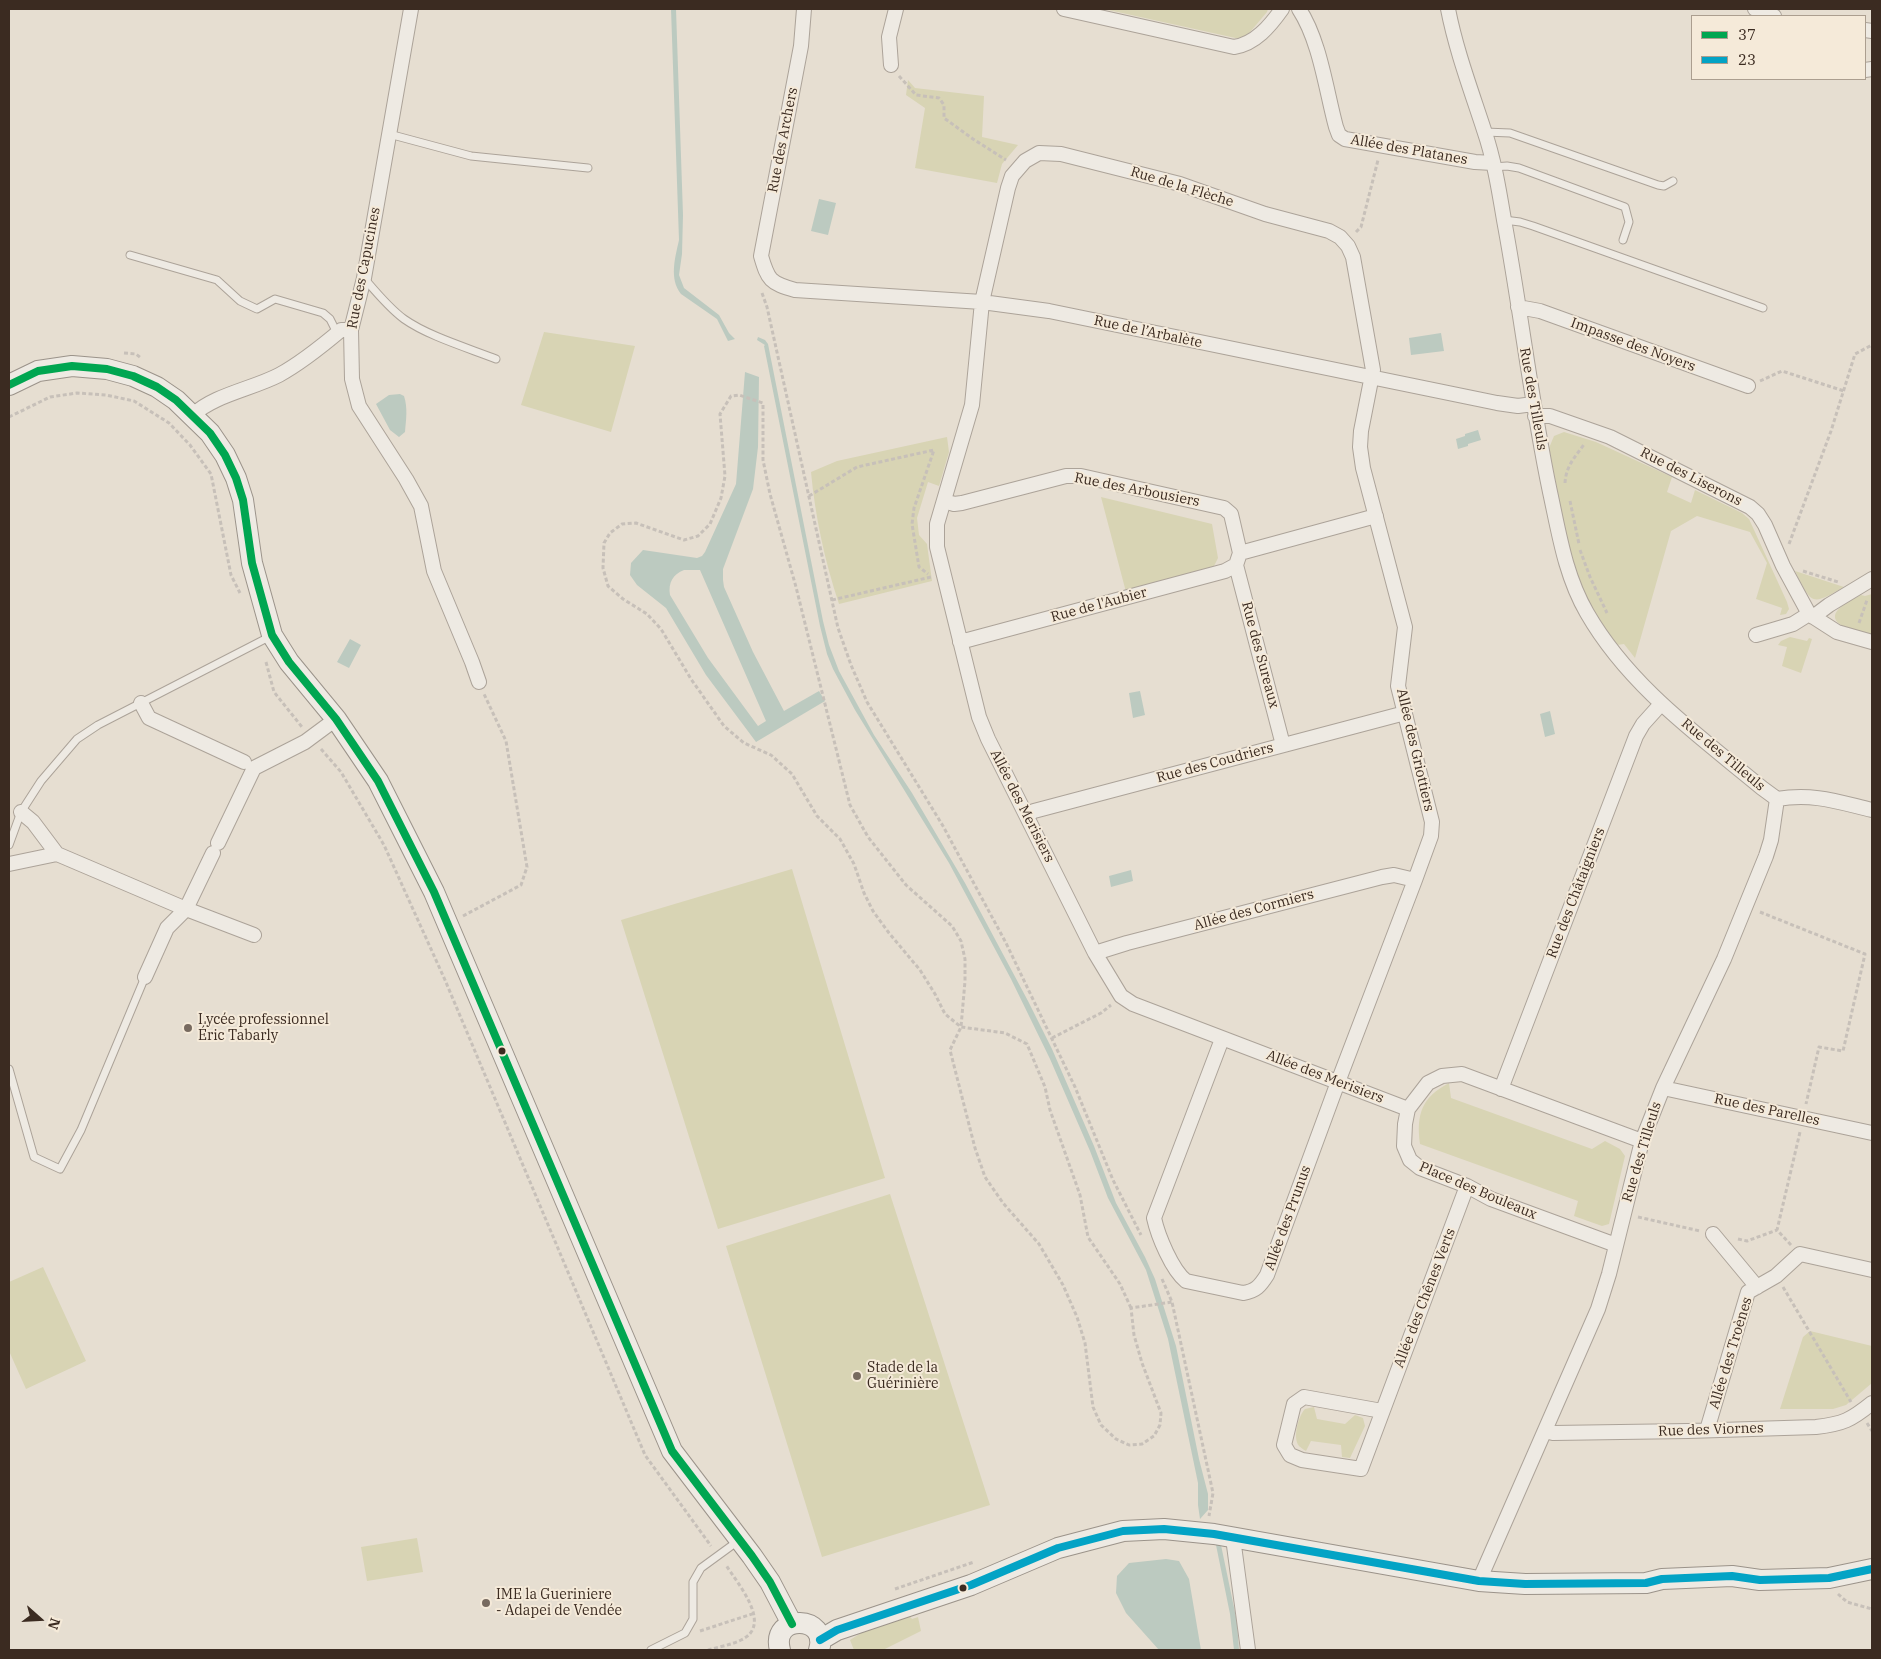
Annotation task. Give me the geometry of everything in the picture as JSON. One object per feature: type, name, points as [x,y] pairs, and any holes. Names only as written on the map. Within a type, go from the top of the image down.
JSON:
[{"type":"street","name":"Rue des Capucines","points":[[410,9],[364,278],[351,330],[352,379],[359,406],[421,506],[434,571],[472,662],[478,682]]},
{"type":"street","name":"Rue des Archers","points":[[765,271],[761,256],[801,46],[804,9]]},
{"type":"street","points":[[891,65],[889,37],[896,9]]},
{"type":"street","points":[[1064,9],[1066,11],[1234,47],[1246,45],[1256,38],[1282,9]]},
{"type":"street","name":"Allée des Platanes","points":[[1299,9],[1307,20],[1313,36],[1336,127],[1340,135],[1351,142],[1493,165]]},
{"type":"street","name":"Rue des Tilleuls","points":[[1448,9],[1493,165],[1504,220],[1534,410],[1564,560],[1577,596],[1600,634],[1635,679],[1762,788],[1778,799],[1771,840],[1724,959],[1662,1088],[1642,1141],[1609,1274],[1598,1309],[1479,1581]]},
{"type":"street","points":[[1755,9],[1771,15]]},
{"type":"street","name":"Rue de la Flèche","points":[[1018,167],[1040,153],[1061,154],[1180,184],[1265,214],[1329,231],[1346,243]]},
{"type":"street","points":[[982,302],[1008,188],[1012,176],[1018,167]]},
{"type":"street","points":[[1346,243],[1353,257],[1373,378]]},
{"type":"street","name":"Rue de l’Arbalète","points":[[765,271],[770,279],[778,285],[795,290],[982,302],[1049,311],[1497,404],[1534,410]]},
{"type":"street","name":"Allée des Merisiers","points":[[982,302],[972,406],[937,524],[936,547],[980,717],[988,739],[1095,953],[1121,996],[1133,1004],[1408,1110]]},
{"type":"street","name":"Impasse des Noyers","points":[[1518,307],[1540,311],[1748,386]]},
{"type":"street","points":[[193,415],[208,404],[248,389],[280,374],[312,353],[341,330],[351,330]]},
{"type":"street","points":[[9,385],[38,372],[72,366],[107,369],[133,376],[157,387],[176,400],[210,434],[225,455],[236,478],[243,500],[252,564],[266,638],[289,662],[336,719],[378,781],[434,892],[672,1451],[770,1582],[792,1624]]},
{"type":"street","name":"Allée des Griottiers","points":[[1338,1082],[1431,836],[1432,822],[1398,686],[1405,627],[1363,468],[1360,447],[1361,431],[1373,378]]},
{"type":"street","name":"Rue des Liserons","points":[[1534,410],[1610,436],[1750,508],[1758,514],[1783,566],[1811,616],[1837,632],[1872,642]]},
{"type":"street","name":"Rue des Arbousiers","points":[[944,502],[962,503],[1066,476],[1081,476],[1224,508],[1231,514],[1238,559]]},
{"type":"street","points":[[1238,559],[1376,516]]},
{"type":"street","name":"Rue de l'Aubier","points":[[960,642],[1225,571],[1238,559]]},
{"type":"street","name":"Rue des Sureaux","points":[[1238,559],[1283,745]]},
{"type":"street","points":[[1756,635],[1793,624],[1811,616],[1872,579]]},
{"type":"street","points":[[141,703],[149,718],[244,762]]},
{"type":"street","name":"Rue des Châtaigniers","points":[[1501,1089],[1636,736],[1643,724],[1662,704]]},
{"type":"street","name":"Rue des Coudriers","points":[[1026,815],[1034,811],[1405,713]]},
{"type":"street","points":[[145,977],[167,928],[186,909],[254,768],[310,738],[336,719]]},
{"type":"street","points":[[1778,799],[1810,796],[1872,810]]},
{"type":"street","points":[[21,812],[32,822],[57,854],[186,909],[254,935]]},
{"type":"street","points":[[9,864],[57,854]]},
{"type":"street","name":"Allée des Cormiers","points":[[1095,953],[1126,943],[1382,877],[1394,876],[1415,880]]},
{"type":"street","name":"Allée des Prunus","points":[[1222,1039],[1154,1218],[1155,1226],[1174,1267],[1186,1281],[1243,1293],[1252,1292],[1260,1286],[1267,1275],[1338,1082]]},
{"type":"street","name":"Place des Bouleaux","points":[[1616,1245],[1491,1199],[1467,1186],[1420,1168],[1410,1160],[1404,1146],[1408,1110],[1428,1083],[1442,1076],[1462,1074],[1642,1141]]},
{"type":"street","name":"Rue des Parelles","points":[[1662,1088],[1872,1133]]},
{"type":"street","name":"Allée des Chênes Verts","points":[[1382,1410],[1304,1397],[1294,1404],[1284,1445],[1290,1455],[1302,1460],[1361,1470],[1467,1186]]},
{"type":"street","points":[[1713,1234],[1757,1287]]},
{"type":"street","points":[[1800,1254],[1872,1270]]},
{"type":"street","name":"Allée des Troènes","points":[[1707,1430],[1748,1292],[1776,1276],[1800,1254]]},
{"type":"street","name":"Rue des Viornes","points":[[1544,1431],[1553,1433],[1707,1430],[1834,1425],[1853,1418],[1872,1403]]},
{"type":"street","points":[[820,1645],[837,1630],[971,1584],[1058,1548],[1123,1531],[1164,1529],[1232,1538],[1479,1581],[1525,1584],[1646,1582],[1662,1578],[1732,1576],[1760,1580],[1829,1578],[1872,1569]]},
{"type":"street","points":[[1232,1538],[1248,1650]]},
{"type":"street","points":[[780,1650],[779,1639],[781,1633],[792,1624],[807,1624],[818,1633],[820,1645]]},
{"type":"lane","points":[[1485,132],[1510,133],[1658,185],[1664,186],[1673,181]]},
{"type":"lane","points":[[389,134],[471,156],[588,168]]},
{"type":"lane","points":[[1493,165],[1519,168],[1625,207],[1629,222],[1623,240]]},
{"type":"lane","points":[[1504,220],[1533,226],[1763,308]]},
{"type":"lane","points":[[130,255],[217,280],[240,301],[257,309],[275,299],[323,313],[330,318],[337,333]]},
{"type":"lane","points":[[364,278],[388,305],[418,328],[496,359]]},
{"type":"lane","points":[[9,845],[21,812],[41,780],[77,739],[98,725],[266,638]]},
{"type":"lane","points":[[9,1069],[34,1157],[60,1169],[81,1130],[145,977]]},
{"type":"lane","points":[[651,1650],[685,1633],[693,1619],[693,1582],[701,1568],[740,1540]]},
{"type":"path","points":[[891,65],[916,96],[938,98],[944,105],[944,118],[1018,167]]},
{"type":"path","points":[[1346,243],[1361,227],[1381,147]]},
{"type":"path","points":[[762,292],[767,307],[838,628],[851,664],[867,702],[944,826],[1006,942],[1075,1087],[1113,1180],[1144,1240]]},
{"type":"path","points":[[1786,552],[1831,431],[1855,354],[1872,345]]},
{"type":"path","points":[[1748,386],[1782,371],[1844,391]]},
{"type":"path","points":[[9,417],[50,397],[77,393],[106,395],[134,401],[169,423],[190,445],[211,474],[231,575],[241,595]]},
{"type":"path","points":[[961,1027],[945,1014],[920,970],[873,911],[864,893],[854,864],[840,839],[817,816],[792,774],[772,755],[744,743],[724,726],[691,679],[661,629],[647,614],[608,586],[603,568],[604,543],[610,533],[622,524],[636,524],[684,540],[698,536],[710,524],[726,476],[720,414],[731,396],[739,395],[763,403],[763,460],[766,477],[821,682],[850,805],[868,837],[906,885],[952,926],[960,941],[965,959],[961,1027],[950,1050],[975,1148],[985,1177],[1003,1203],[1038,1244],[1063,1285],[1077,1317],[1084,1343],[1093,1407],[1101,1425],[1116,1439],[1129,1444],[1142,1444],[1154,1436],[1160,1425],[1161,1412],[1142,1363],[1134,1335],[1131,1308],[1120,1284],[1088,1237],[1080,1195],[1053,1119],[1045,1087],[1028,1044],[1005,1033],[961,1027]]},
{"type":"path","points":[[1567,490],[1566,472],[1588,438]]},
{"type":"path","points":[[809,496],[857,467],[934,450],[914,508],[912,524],[919,567],[932,576],[832,600]]},
{"type":"path","points":[[1569,499],[1580,548],[1590,577],[1608,616]]},
{"type":"path","points":[[1795,568],[1845,585]]},
{"type":"path","points":[[1857,628],[1869,594]]},
{"type":"path","points":[[266,638],[274,692],[310,738],[341,772],[384,845],[445,980],[645,1455],[752,1606],[755,1621],[752,1631],[747,1637],[741,1641],[708,1650]]},
{"type":"path","points":[[459,918],[520,885],[526,867],[506,741],[478,682]]},
{"type":"path","points":[[1745,906],[1865,954],[1843,1051],[1819,1047],[1777,1230]]},
{"type":"path","points":[[1052,1038],[1102,1013],[1121,996]]},
{"type":"path","points":[[1623,1214],[1747,1241],[1777,1230]]},
{"type":"path","points":[[1777,1230],[1800,1254]]},
{"type":"path","points":[[1161,1276],[1170,1303],[1213,1493],[1208,1521]]},
{"type":"path","points":[[1776,1276],[1859,1414],[1872,1431]]},
{"type":"path","points":[[1131,1308],[1170,1303]]},
{"type":"path","points":[[1831,1589],[1847,1602],[1872,1609]]},
{"type":"path","points":[[700,1631],[754,1614]]},
{"type":"shaded area","points":[[671,9],[676,9],[683,215],[682,254],[679,275],[684,288],[719,315],[729,333],[735,339],[728,341],[717,319],[681,294],[675,282],[674,268],[679,240]]},
{"type":"shaded area","points":[[1104,9],[1268,9],[1245,38],[1240,39]]},
{"type":"shaded area","points":[[908,80],[915,88],[984,96],[982,137],[1018,145],[1002,164],[997,183],[915,168],[925,108],[906,95]]},
{"type":"shaded area","points":[[819,199],[836,203],[828,235],[811,231]]},
{"type":"shaded area","points":[[544,332],[635,346],[611,432],[521,405]]},
{"type":"shaded area","points":[[1441,333],[1444,351],[1411,355],[1409,338]]},
{"type":"shaded area","points":[[758,337],[765,340],[768,344],[823,621],[829,645],[839,671],[874,735],[912,793],[965,883],[1028,1001],[1052,1049],[1094,1146],[1116,1203],[1155,1279],[1176,1346],[1208,1494],[1208,1510],[1200,1519],[1198,1483],[1168,1339],[1146,1270],[1108,1198],[1050,1059],[1011,979],[949,863],[855,710],[827,654],[765,345],[757,340]]},
{"type":"shaded area","points":[[745,372],[759,377],[758,447],[753,489],[723,569],[724,587],[753,652],[784,711],[819,691],[825,701],[756,742],[706,675],[666,608],[637,585],[630,575],[631,563],[643,550],[697,558],[702,556],[736,484]],"holes":[[[684,570],[700,570],[766,721],[758,726],[708,658],[670,595],[671,583],[677,574]]]},
{"type":"shaded area","points":[[400,394],[404,396],[406,414],[405,432],[399,437],[390,430],[376,404],[389,395]]},
{"type":"shaded area","points":[[1478,430],[1481,440],[1458,449],[1456,439]]},
{"type":"shaded area","points":[[1564,432],[1596,442],[1672,477],[1667,492],[1691,503],[1695,490],[1742,513],[1749,519],[1787,602],[1789,609],[1786,614],[1780,615],[1782,608],[1756,599],[1767,563],[1750,532],[1697,516],[1671,531],[1635,658],[1624,644],[1617,645],[1593,612],[1581,588],[1571,561],[1549,448],[1554,436]]},
{"type":"shaded area","points":[[947,437],[949,452],[939,486],[928,482],[917,518],[919,535],[927,544],[932,581],[839,604],[821,539],[811,472],[837,461]]},
{"type":"shaded area","points":[[1101,497],[1212,524],[1218,558],[1214,566],[1126,592]]},
{"type":"shaded area","points":[[1795,571],[1844,587],[1825,597],[1813,599],[1805,591]]},
{"type":"shaded area","points":[[1872,594],[1872,636],[1848,629],[1836,620],[1837,611],[1846,603],[1861,595]]},
{"type":"shaded area","points":[[1790,637],[1807,641],[1809,638],[1812,639],[1801,673],[1782,666],[1787,647],[1778,645],[1781,641]]},
{"type":"shaded area","points":[[350,639],[361,645],[349,668],[337,662]]},
{"type":"shaded area","points":[[1140,691],[1145,715],[1133,718],[1129,693]]},
{"type":"shaded area","points":[[1550,711],[1555,734],[1545,737],[1540,714]]},
{"type":"shaded area","points":[[792,869],[885,1178],[718,1229],[621,920]]},
{"type":"shaded area","points":[[1131,870],[1133,881],[1111,887],[1109,876]]},
{"type":"shaded area","points":[[1449,1083],[1451,1098],[1592,1149],[1605,1141],[1620,1149],[1625,1156],[1609,1224],[1602,1226],[1574,1216],[1578,1201],[1420,1144],[1419,1124],[1423,1108],[1433,1094]]},
{"type":"shaded area","name":"Stade de la Guérinière","points":[[890,1194],[990,1505],[822,1557],[726,1246]]},
{"type":"shaded area","points":[[43,1267],[86,1361],[26,1389],[9,1351],[9,1282]]},
{"type":"shaded area","points":[[1810,1331],[1872,1346],[1872,1383],[1846,1405],[1833,1409],[1780,1409],[1803,1337]]},
{"type":"shaded area","points":[[1314,1407],[1317,1419],[1345,1424],[1355,1415],[1363,1418],[1365,1426],[1350,1458],[1342,1457],[1341,1445],[1311,1441],[1306,1451],[1299,1446],[1296,1432],[1299,1421],[1305,1409]]},
{"type":"shaded area","points":[[417,1538],[423,1572],[367,1581],[361,1547]]},
{"type":"shaded area","points":[[1216,1545],[1221,1545],[1237,1622],[1239,1650],[1234,1650],[1230,1614]]},
{"type":"shaded area","points":[[1166,1559],[1179,1561],[1189,1579],[1201,1650],[1159,1650],[1126,1613],[1116,1593],[1117,1576],[1129,1563]]},
{"type":"shaded area","points":[[908,1614],[912,1619],[918,1617],[921,1631],[883,1650],[854,1650],[850,1640],[861,1633]]},
{"type":"transit line","name":"37","points":[[9,385],[38,371],[72,366],[107,369],[133,376],[157,387],[176,400],[210,433],[225,455],[236,478],[243,500],[252,563],[272,635],[289,662],[336,719],[378,781],[434,892],[672,1451],[752,1556],[770,1582],[792,1624]]},
{"type":"transit line","name":"23","points":[[820,1640],[837,1630],[971,1585],[1058,1548],[1123,1531],[1164,1529],[1214,1534],[1479,1581],[1525,1584],[1646,1583],[1662,1579],[1732,1576],[1760,1580],[1829,1578],[1872,1569]]},
{"type":"place","name":"Lycée professionnel Éric Tabarly","points":[[188,1028]]},
{"type":"place","name":"Stade de la Guérinière","points":[[857,1376]]},
{"type":"place","name":"IME la Gueriniere - Adapei de Vendée","points":[[486,1603]]}]
